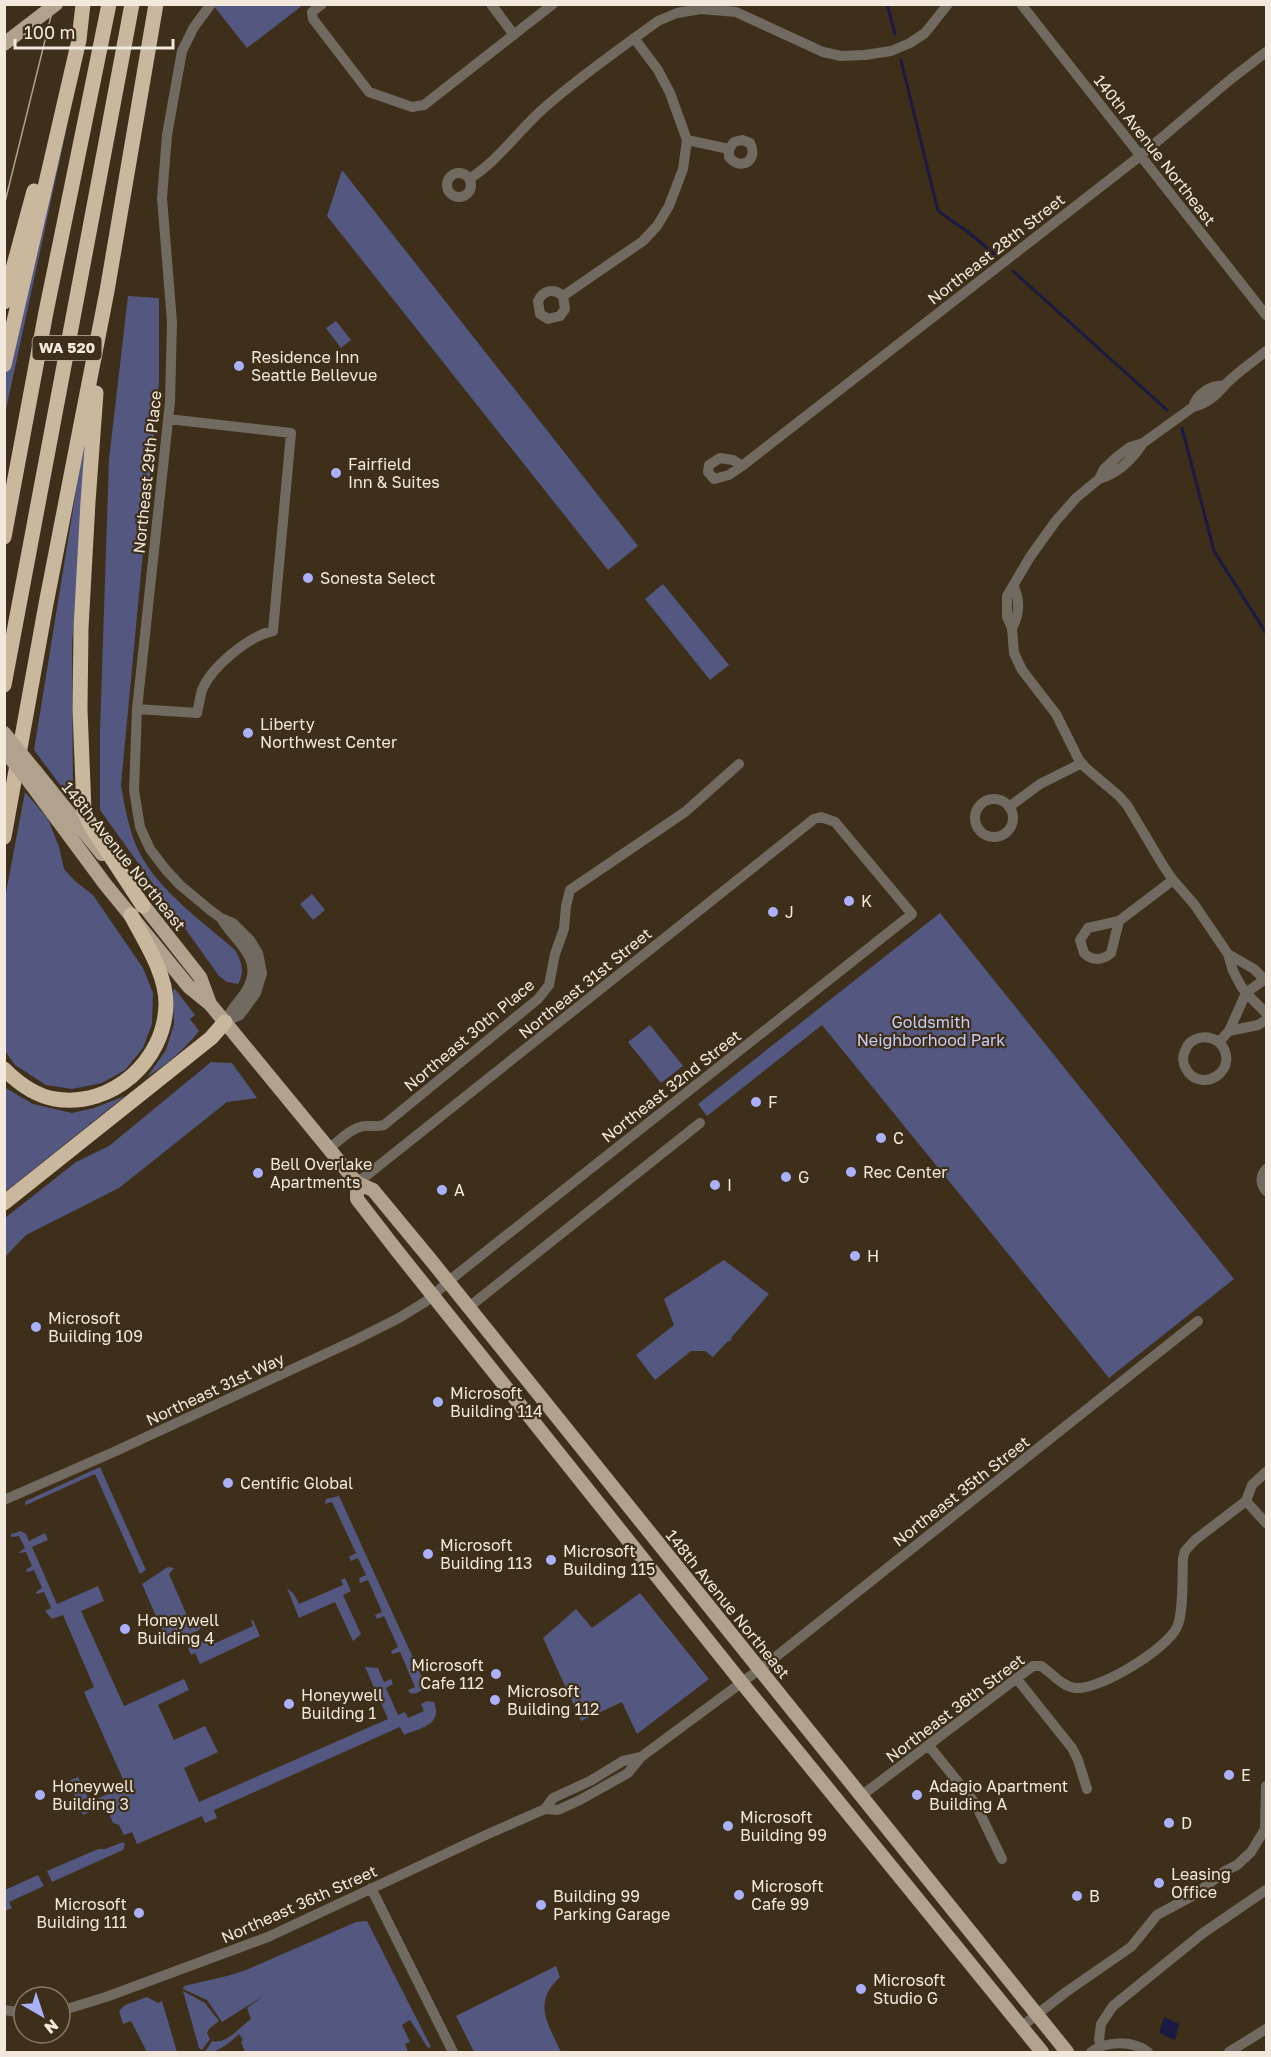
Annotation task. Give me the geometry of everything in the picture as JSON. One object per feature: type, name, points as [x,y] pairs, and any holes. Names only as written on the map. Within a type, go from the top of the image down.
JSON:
[{"type":"highway","name":"WA 520","points":[[4,537],[46,312],[109,4]]},
{"type":"highway","points":[[4,837],[46,604],[107,291],[156,4]]},
{"type":"highway","points":[[4,365],[83,5]]},
{"type":"highway","name":"WA 520","points":[[4,685],[131,7]]},
{"type":"highway","points":[[4,302],[69,63]]},
{"type":"highway","points":[[4,1070],[20,1084],[53,1099],[87,1099],[109,1092],[127,1081],[150,1055],[159,1036],[166,1002],[159,971],[137,911],[86,816],[82,771],[80,709],[83,588],[96,390],[107,291]]},
{"type":"highway","points":[[4,480],[29,370],[46,312]]},
{"type":"highway","points":[[4,1203],[202,1045],[225,1022]]},
{"type":"main road","points":[[4,44],[56,4]]},
{"type":"main road","name":"148th Avenue Northeast","points":[[4,733],[34,778],[137,911],[200,977],[210,1004],[357,1184],[373,1190],[448,1281],[1066,2052]]},
{"type":"main road","name":"148th Avenue Northeast","points":[[4,750],[34,778]]},
{"type":"main road","name":"148th Avenue Northeast","points":[[357,1184],[357,1199],[432,1296],[1042,2052]]},
{"type":"street","name":"Northeast 29th Place","points":[[211,4],[194,27],[182,51],[167,135],[162,198],[172,322],[168,419],[137,709],[134,790],[140,827],[150,849],[165,870],[221,918],[233,923],[250,940],[258,953],[262,973],[256,993],[240,1015],[225,1022]]},
{"type":"street","points":[[322,4],[312,12],[313,19],[369,92],[412,107],[424,105],[553,4]]},
{"type":"street","points":[[491,4],[514,35]]},
{"type":"street","points":[[470,178],[503,152],[544,108],[634,38],[658,21],[677,13],[701,9],[736,12],[823,52],[841,56],[891,51],[910,43],[925,33],[948,4]]},
{"type":"street","name":"140th Avenue Northeast","points":[[1021,4],[1266,315]]},
{"type":"street","points":[[563,296],[644,241],[657,226],[678,187],[687,141],[670,93],[658,70],[634,38]]},
{"type":"street","name":"Northeast 28th Street","points":[[742,466],[1140,156],[1266,52]]},
{"type":"street","points":[[687,141],[729,148]]},
{"type":"street","points":[[1266,351],[1214,397],[1203,405],[1193,407],[1143,443],[1130,447],[1104,469],[1099,479],[1076,498],[1055,522],[1030,557],[1007,596],[1006,604],[1007,617],[1012,628],[1014,653],[1022,670],[1056,714],[1082,763],[1127,805],[1173,880],[1194,904],[1228,954],[1233,970],[1246,993],[1266,1013]]},
{"type":"street","points":[[137,709],[197,713],[202,690],[214,671],[246,643],[263,633],[273,632],[291,433],[168,419]]},
{"type":"street","points":[[1009,807],[1041,784],[1082,763]]},
{"type":"street","name":"Northeast 30th Place","points":[[328,1150],[357,1127],[384,1125],[538,999],[549,986],[555,954],[564,928],[570,891],[684,812],[739,764]]},
{"type":"street","name":"Northeast 31st Street","points":[[357,1184],[814,819],[821,817],[835,822],[912,914]]},
{"type":"street","points":[[1119,921],[1173,880]]},
{"type":"street","name":"Northeast 32nd Street","points":[[432,1296],[912,914]]},
{"type":"street","points":[[1219,1042],[1229,1031],[1246,993],[1266,980],[1254,969],[1228,954]]},
{"type":"street","points":[[1229,1031],[1258,1025],[1266,1020]]},
{"type":"street","points":[[1203,1037],[1219,1042],[1226,1051],[1227,1057],[1222,1073],[1206,1080],[1191,1075],[1183,1060],[1188,1044],[1203,1037]]},
{"type":"street","points":[[469,1307],[699,1123]]},
{"type":"street","points":[[1266,1168],[1261,1181],[1266,1191]]},
{"type":"street","name":"Northeast 31st Way","points":[[4,1500],[342,1347],[399,1318],[432,1296]]},
{"type":"street","name":"Northeast 35th Street","points":[[742,1683],[1198,1321]]},
{"type":"street","name":"Northeast 36th Street","points":[[861,1796],[1033,1666],[1038,1665],[1067,1686],[1086,1687],[1117,1674],[1168,1641],[1178,1625],[1185,1551],[1195,1540],[1246,1501],[1252,1485],[1266,1472]]},
{"type":"street","points":[[1246,1501],[1266,1523]]},
{"type":"street","points":[[1017,1678],[1072,1748],[1087,1789]]},
{"type":"street","name":"Northeast 36th Street","points":[[72,2007],[259,1940],[545,1809],[553,1798],[590,1781],[623,1761],[641,1757],[742,1683]]},
{"type":"street","points":[[929,1746],[975,1803],[1002,1859]]},
{"type":"street","points":[[1021,2027],[1131,1947],[1157,1915],[1196,1894],[1225,1871],[1237,1865],[1251,1852],[1265,1829],[1266,1786]]},
{"type":"street","points":[[371,1888],[453,2052]]},
{"type":"street","points":[[1101,2045],[1099,2040],[1101,2024],[1113,2006],[1203,1934],[1266,1890]]},
{"type":"street","points":[[1229,2052],[1266,2029]]},
{"type":"street","points":[[1091,2052],[1101,2045],[1132,2044],[1148,2052]]},
{"type":"green space","points":[[213,5],[303,5],[247,48]]},
{"type":"green space","points":[[68,122],[5,414],[4,380]]},
{"type":"green space","points":[[342,170],[638,546],[608,570],[327,216]]},
{"type":"green space","points":[[128,296],[159,298],[159,383],[121,785],[130,828],[139,852],[148,867],[170,893],[235,950],[242,967],[238,984],[227,982],[219,976],[100,810],[100,730],[109,459]]},
{"type":"green space","points":[[336,321],[351,340],[341,348],[326,328]]},
{"type":"green space","points":[[86,429],[88,433],[72,644],[73,798],[70,798],[34,750]]},
{"type":"green space","points":[[663,584],[729,665],[710,680],[645,599]]},
{"type":"green space","points":[[25,792],[48,819],[59,847],[64,869],[93,895],[143,968],[153,993],[152,1024],[143,1048],[125,1070],[102,1083],[72,1089],[46,1085],[15,1065],[5,1051],[5,898]]},
{"type":"green space","points":[[312,894],[325,910],[313,920],[300,904]]},
{"type":"green space","name":"Goldsmith Neighborhood Park","points":[[940,913],[1234,1279],[1109,1378],[822,1025],[707,1116],[698,1104]]},
{"type":"green space","points":[[175,989],[195,1015],[190,1019],[199,1031],[175,1056],[147,1077],[166,1050],[174,1024],[173,990]]},
{"type":"green space","points":[[650,1025],[683,1066],[661,1083],[628,1042]]},
{"type":"green space","points":[[211,1062],[232,1063],[257,1098],[227,1102],[119,1188],[26,1235],[5,1257],[5,1218],[76,1162],[109,1146]]},
{"type":"green space","points":[[4,1087],[33,1104],[72,1113],[94,1108],[125,1096],[5,1192]]},
{"type":"green space","points":[[724,1260],[769,1294],[731,1338],[732,1340],[727,1342],[713,1357],[705,1351],[691,1351],[655,1380],[636,1355],[674,1325],[664,1299]]},
{"type":"green space","points":[[100,1467],[146,1570],[140,1574],[95,1474],[26,1505],[25,1503]]},
{"type":"green space","points":[[339,1496],[426,1686],[417,1693],[410,1693],[408,1690],[415,1687],[400,1652],[392,1654],[391,1651],[398,1647],[384,1616],[377,1619],[375,1615],[382,1612],[368,1580],[360,1583],[359,1578],[366,1575],[358,1558],[351,1561],[349,1557],[356,1553],[332,1502],[325,1504],[326,1499]]},
{"type":"green space","points":[[21,1531],[26,1534],[29,1541],[45,1533],[48,1540],[32,1547],[57,1604],[98,1586],[104,1601],[81,1611],[124,1706],[184,1679],[189,1690],[158,1705],[174,1740],[205,1726],[218,1752],[184,1768],[199,1802],[388,1719],[365,1667],[378,1668],[384,1682],[391,1679],[393,1684],[386,1688],[398,1715],[405,1712],[408,1718],[424,1711],[421,1704],[427,1701],[434,1702],[436,1716],[423,1728],[404,1735],[400,1727],[214,1810],[217,1818],[205,1823],[202,1816],[137,1844],[132,1832],[124,1835],[119,1825],[113,1823],[105,1805],[83,1815],[68,1781],[78,1777],[90,1802],[126,1786],[84,1692],[94,1687],[63,1615],[52,1619],[45,1611],[51,1608],[44,1592],[37,1594],[36,1592],[42,1588],[34,1570],[26,1571],[32,1566],[26,1552],[18,1553],[25,1548],[19,1536],[11,1536]]},
{"type":"green space","points":[[168,1567],[174,1568],[169,1574],[192,1627],[198,1625],[201,1627],[183,1637],[184,1640],[169,1646],[142,1584]]},
{"type":"green space","points":[[345,1578],[351,1591],[343,1595],[361,1634],[353,1641],[335,1602],[299,1618],[287,1588],[294,1594],[299,1604],[343,1585],[341,1580]]},
{"type":"green space","points":[[640,1593],[709,1679],[637,1734],[622,1702],[581,1721],[543,1638],[576,1609],[592,1628]]},
{"type":"green space","points":[[253,1620],[260,1636],[200,1664],[195,1653],[191,1655],[188,1648],[205,1640],[209,1646],[253,1626],[251,1621]]},
{"type":"green space","points":[[123,1842],[125,1845],[123,1850],[52,1882],[47,1871],[98,1849],[105,1849]]},
{"type":"green space","points":[[38,1875],[44,1886],[9,1902],[12,1908],[5,1911],[5,1890]]},
{"type":"green space","points":[[367,1921],[431,2047],[428,2048],[410,2020],[402,2025],[410,2042],[405,2044],[408,2052],[245,2052],[241,2042],[243,2040],[239,2034],[219,2049],[205,2052],[212,2041],[217,2042],[228,2038],[251,2019],[247,2008],[263,1996],[222,2022],[207,2000],[183,1989],[184,1986],[246,1970],[356,1922]]},
{"type":"green space","points":[[556,1966],[560,1977],[547,1996],[545,2014],[561,2052],[474,2052],[456,2016]]},
{"type":"green space","points":[[183,1991],[205,2003],[219,2021],[209,2029],[207,2033],[210,2039],[202,2050],[199,2048]]},
{"type":"green space","points":[[147,1997],[158,2003],[162,2001],[177,2052],[147,2052],[131,2021],[123,2024],[119,2011],[125,2005]]},
{"type":"shaded area","points":[[1164,2017],[1179,2024],[1175,2040],[1159,2033]]},
{"type":"waterway","points":[[887,4],[895,34]]},
{"type":"waterway","points":[[901,60],[938,211],[994,254]]},
{"type":"waterway","points":[[1013,271],[1167,410]]},
{"type":"waterway","points":[[1182,428],[1214,551],[1266,633]]},
{"type":"tram line","points":[[4,206],[54,4]]},
{"type":"place","name":"Residence Inn Seattle Bellevue","points":[[239,366]]},
{"type":"place","name":"Fairfield Inn & Suites","points":[[336,473]]},
{"type":"place","name":"Sonesta Select","points":[[308,578]]},
{"type":"place","name":"Liberty Northwest Center","points":[[248,733]]},
{"type":"place","name":"K","points":[[849,901]]},
{"type":"place","name":"J","points":[[773,912]]},
{"type":"place","name":"F","points":[[756,1102]]},
{"type":"place","name":"C","points":[[881,1138]]},
{"type":"place","name":"Rec Center","points":[[851,1172]]},
{"type":"place","name":"Bell Overlake Apartments","points":[[258,1173]]},
{"type":"place","name":"G","points":[[786,1177]]},
{"type":"place","name":"I","points":[[715,1185]]},
{"type":"place","name":"A","points":[[442,1190]]},
{"type":"place","name":"H","points":[[855,1256]]},
{"type":"place","name":"Microsoft Building 109","points":[[36,1327]]},
{"type":"place","name":"Microsoft Building 114","points":[[438,1402]]},
{"type":"place","name":"Centific Global","points":[[228,1483]]},
{"type":"place","name":"Microsoft Building 113","points":[[428,1554]]},
{"type":"place","name":"Microsoft Building 115","points":[[551,1560]]},
{"type":"place","name":"Honeywell Building 4","points":[[125,1629]]},
{"type":"place","name":"Microsoft Cafe 112","points":[[496,1674]]},
{"type":"place","name":"Microsoft Building 112","points":[[495,1700]]},
{"type":"place","name":"Honeywell Building 1","points":[[289,1704]]},
{"type":"place","name":"E","points":[[1229,1775]]},
{"type":"place","name":"Honeywell Building 3","points":[[40,1795]]},
{"type":"place","name":"Adagio Apartment Building A","points":[[917,1795]]},
{"type":"place","name":"D","points":[[1169,1823]]},
{"type":"place","name":"Microsoft Building 99","points":[[728,1826]]},
{"type":"place","name":"Leasing Office","points":[[1159,1883]]},
{"type":"place","name":"Microsoft Cafe 99","points":[[739,1895]]},
{"type":"place","name":"B","points":[[1077,1896]]},
{"type":"place","name":"Building 99 Parking Garage","points":[[541,1905]]},
{"type":"place","name":"Microsoft Building 111","points":[[139,1913]]},
{"type":"place","name":"Microsoft Studio G","points":[[861,1989]]}]
